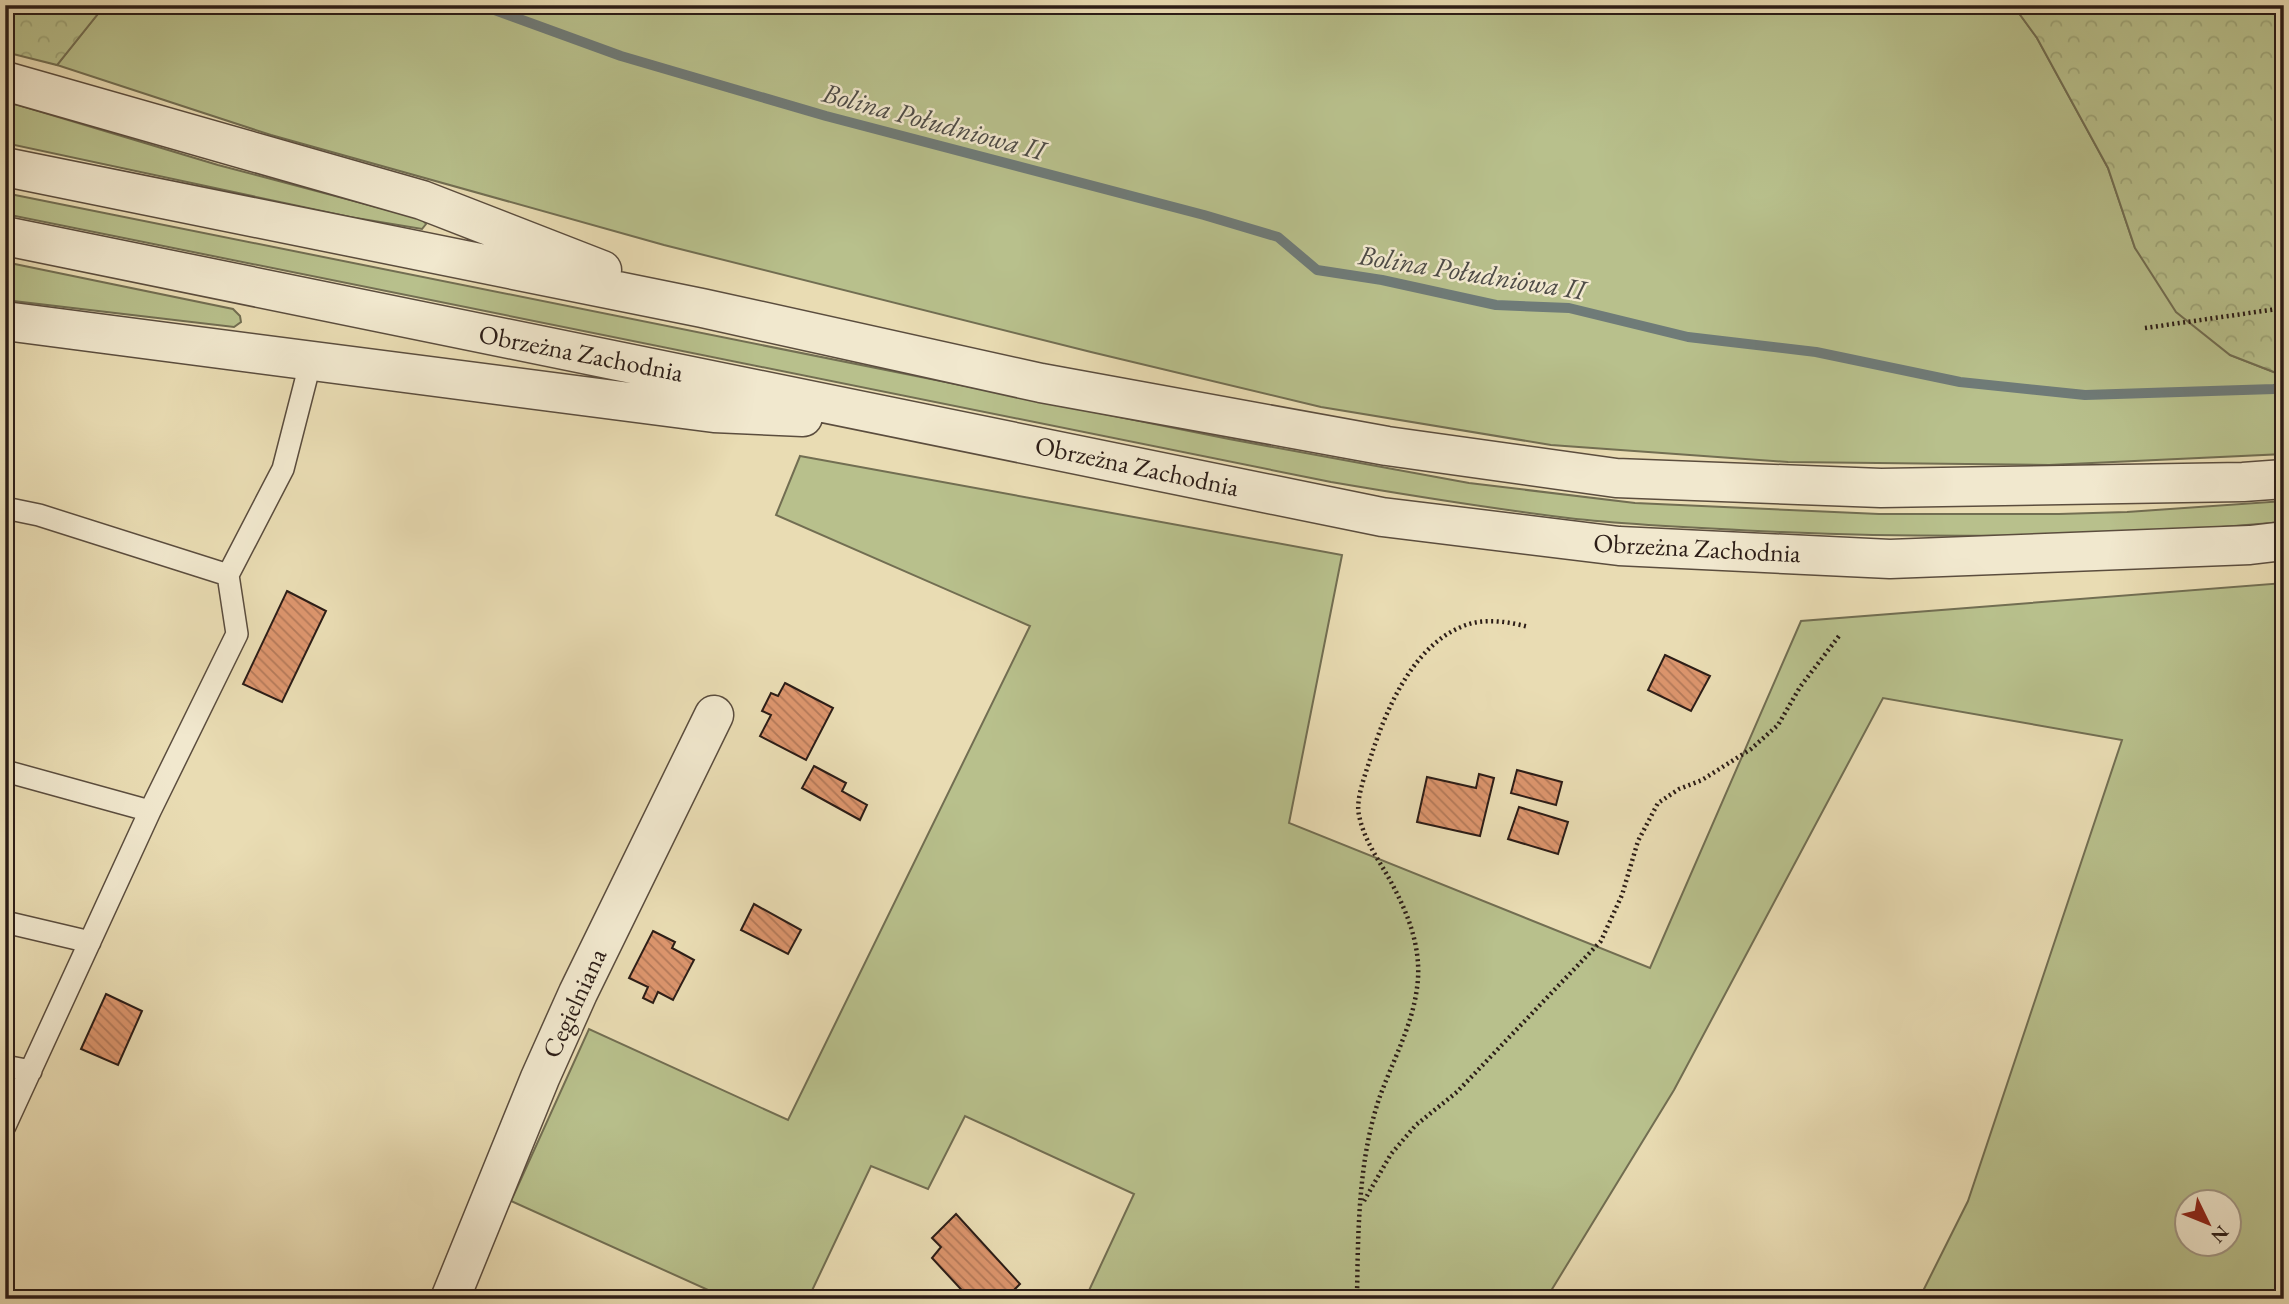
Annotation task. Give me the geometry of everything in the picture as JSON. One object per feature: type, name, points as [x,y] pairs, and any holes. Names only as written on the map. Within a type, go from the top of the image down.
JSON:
[{"type":"street","points":[[5,81],[422,200],[702,308]]},
{"type":"street","points":[[5,167],[702,308],[1041,383],[1387,446],[1616,478],[1881,488],[2230,483],[2284,479]]},
{"type":"street","name":"Obrzeżna Zachodnia","points":[[5,236],[1382,517],[1619,546],[1890,559],[2250,545],[2284,541]]},
{"type":"street","points":[[5,321],[714,413],[920,422]]},
{"type":"street","name":"Cegielniana","points":[[450,1299],[567,1017],[714,715]]},
{"type":"lane","points":[[5,1126],[150,811],[237,634],[229,575],[283,469],[311,360]]},
{"type":"lane","points":[[5,508],[39,515],[229,575]]},
{"type":"lane","points":[[5,771],[150,811]]},
{"type":"lane","points":[[5,922],[90,942]]},
{"type":"lane","points":[[5,1066],[31,1071]]},
{"type":"path","points":[[2145,327],[2284,307]]},
{"type":"path","points":[[1357,1299],[1358,1238],[1369,1138],[1380,1098],[1411,1016],[1418,987],[1418,956],[1413,932],[1403,905],[1369,845],[1358,813],[1363,783],[1384,720],[1401,686],[1423,656],[1441,638],[1468,624],[1504,621],[1529,626]]},
{"type":"path","points":[[1362,1205],[1391,1154],[1416,1125],[1457,1093],[1492,1052],[1601,941],[1622,895],[1638,841],[1657,803],[1679,789],[1702,780],[1751,749],[1779,725],[1800,687],[1839,636]]},
{"type":"green space","points":[[5,5],[105,5],[57,65],[5,52]]},
{"type":"green space","points":[[105,5],[2013,5],[2037,38],[2108,168],[2135,248],[2230,355],[2284,376],[2284,454],[2049,465],[1788,462],[1551,445],[1321,407],[664,245],[271,135],[57,65]]},
{"type":"green space","points":[[2013,5],[2284,5],[2284,376],[2230,355],[2176,312],[2135,248],[2108,168],[2037,38]]},
{"type":"green space","points":[[5,101],[218,165],[422,219],[426,224],[422,229],[350,217],[5,143]]},
{"type":"green space","points":[[5,193],[1229,439],[1469,483],[1635,503],[1879,514],[2127,512],[2284,501],[2284,522],[2096,534],[1907,536],[1654,525],[1576,519],[1484,507],[1331,482],[5,214]]},
{"type":"green space","points":[[5,262],[233,309],[240,316],[241,322],[234,327],[5,300]]},
{"type":"green space","points":[[800,456],[1342,555],[1289,823],[1650,968],[1801,621],[2284,583],[2283,1299],[1919,1299],[1968,1201],[2122,740],[1883,698],[1674,1090],[1546,1299],[1085,1299],[1134,1194],[965,1116],[928,1189],[871,1166],[808,1299],[728,1299],[511,1201],[589,1029],[788,1120],[1030,626],[776,515]]},
{"type":"building","points":[[287,591],[326,611],[282,702],[243,684]]},
{"type":"building","points":[[1665,655],[1710,676],[1691,711],[1648,690]]},
{"type":"building","points":[[785,683],[833,708],[806,760],[760,736],[771,715],[762,711],[771,693],[778,696]]},
{"type":"building","points":[[814,766],[846,783],[842,791],[867,805],[860,820],[802,788]]},
{"type":"building","points":[[1517,770],[1562,782],[1556,805],[1511,793]]},
{"type":"building","points":[[1479,774],[1494,778],[1480,836],[1417,822],[1427,777],[1476,788]]},
{"type":"building","points":[[1519,807],[1568,822],[1558,854],[1508,839]]},
{"type":"building","points":[[754,904],[801,930],[788,954],[741,930]]},
{"type":"building","points":[[653,931],[675,942],[672,948],[694,960],[673,1000],[658,992],[653,1003],[643,998],[648,987],[629,978]]},
{"type":"building","points":[[106,994],[142,1011],[118,1065],[81,1049]]},
{"type":"building","points":[[956,1214],[1020,1284],[1005,1299],[970,1299],[932,1258],[941,1247],[932,1238]]},
{"type":"building","points":[[528,1293],[542,1299],[525,1299]]},
{"type":"waterway","name":"Bolina Południowa II","points":[[481,5],[621,56],[826,116],[1204,215],[1278,237],[1317,270],[1382,280],[1496,305],[1569,308],[1688,337],[1816,352],[1960,382],[2085,395],[2274,389],[2284,386]]}]
